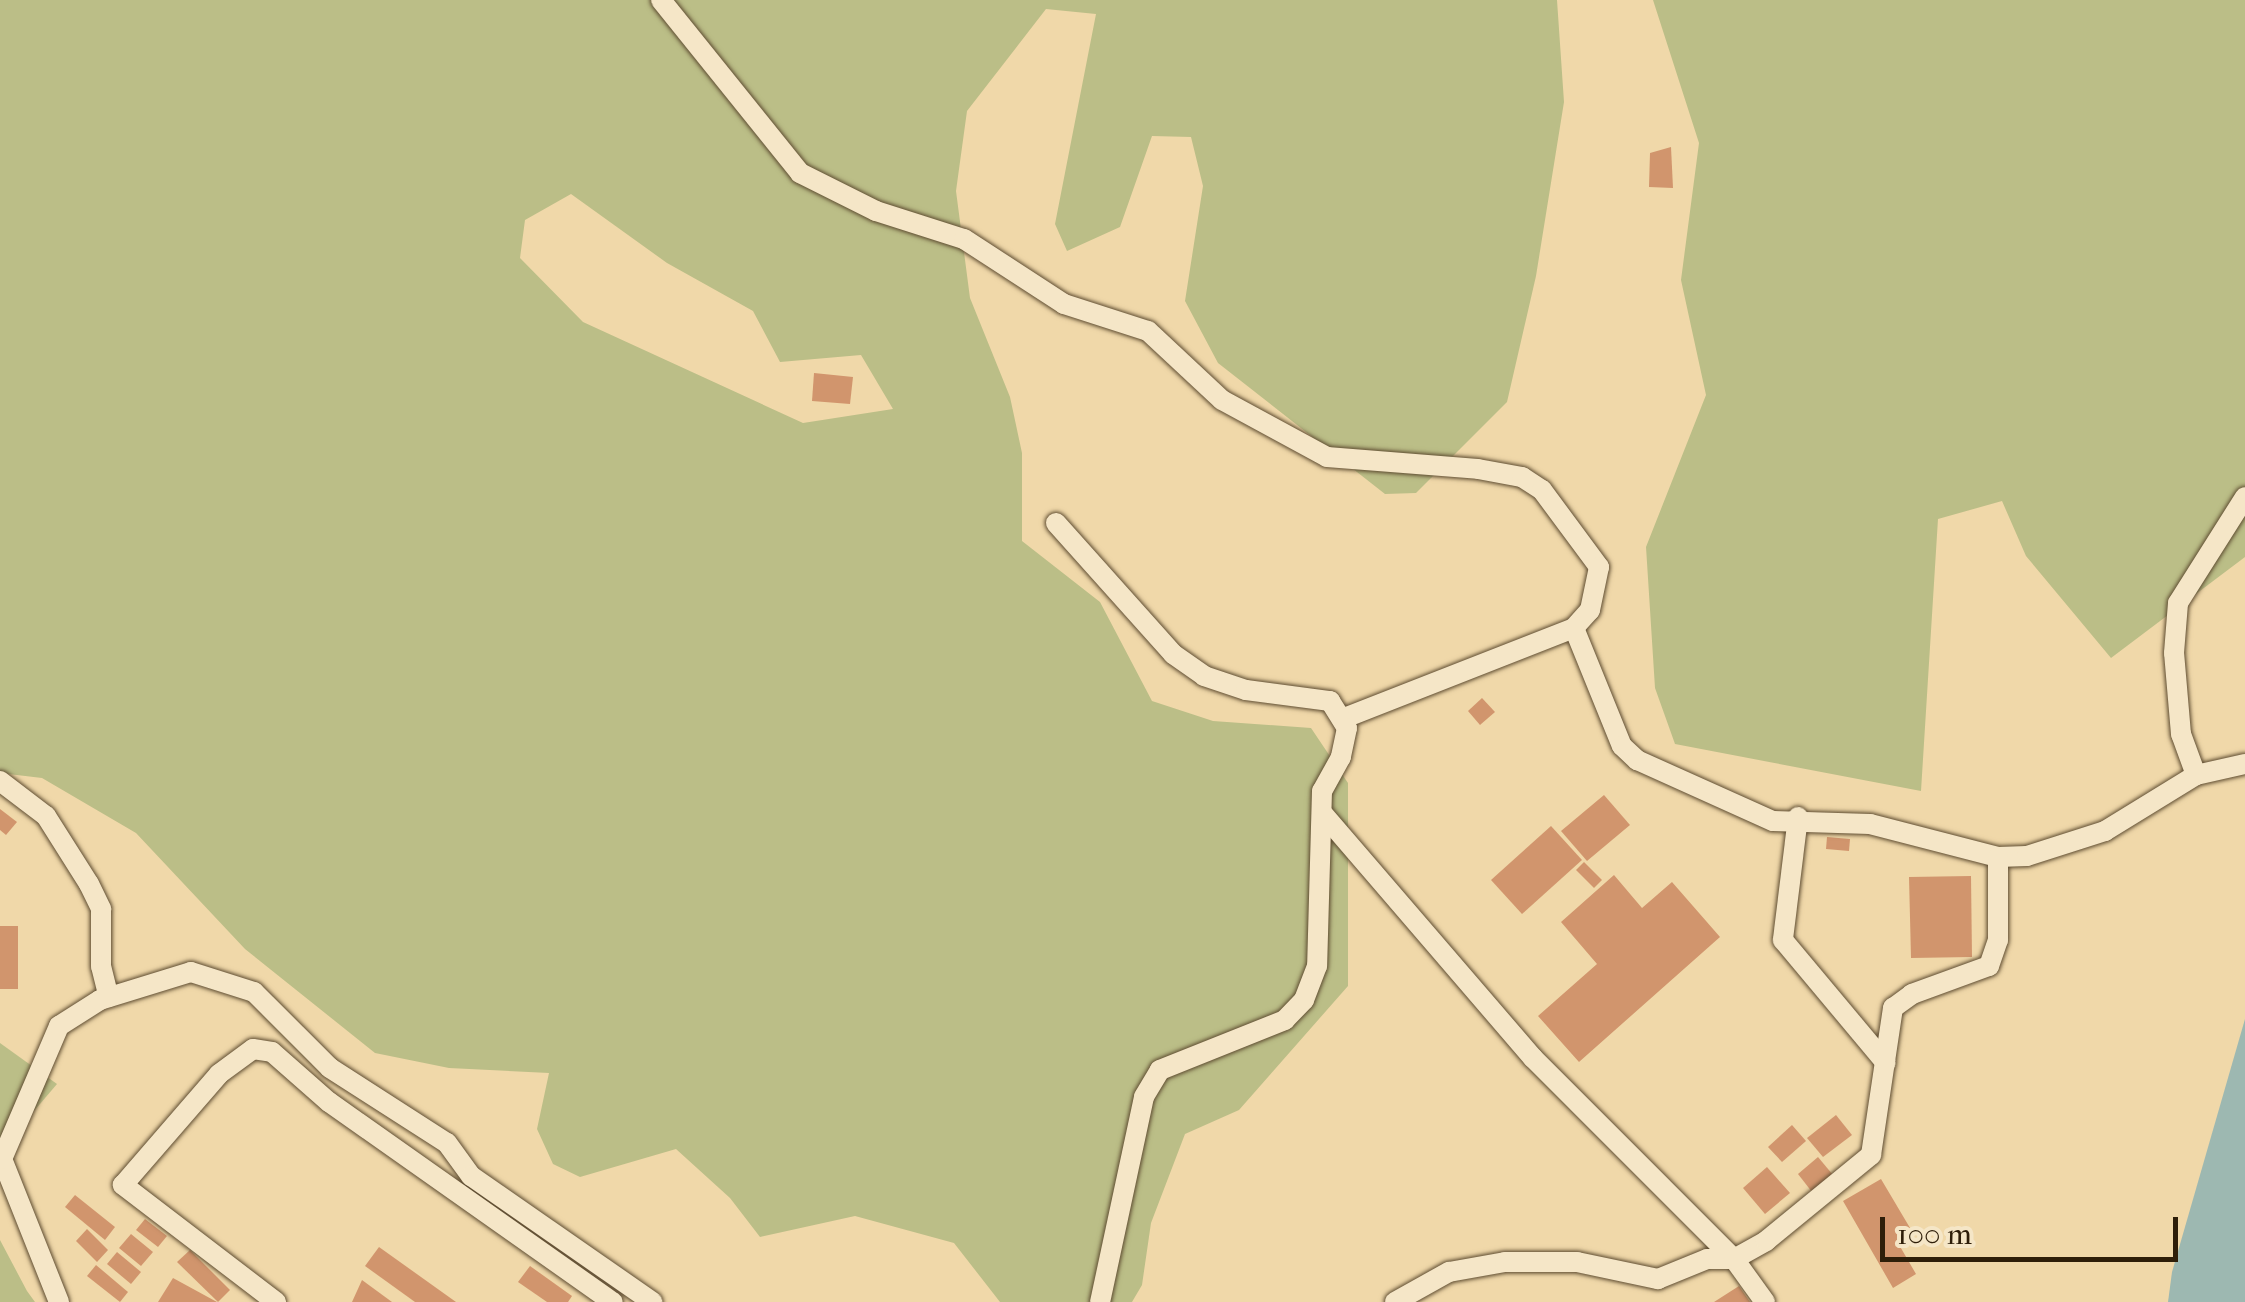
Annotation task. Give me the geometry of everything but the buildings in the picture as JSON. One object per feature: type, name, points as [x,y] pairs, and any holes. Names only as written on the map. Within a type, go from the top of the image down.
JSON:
[{"type":"street","points":[[661,0],[800,173],[876,211],[964,240],[1064,304],[1148,331],[1222,400],[1326,456],[1478,470],[1532,483],[1599,567],[1590,610],[1574,628],[1344,718]]},
{"type":"street","points":[[2196,775],[2182,734],[2174,653],[2178,603],[2245,497]]},
{"type":"street","points":[[1056,523],[1173,654],[1204,676],[1246,690],[1330,701],[1344,718],[1342,757],[1322,791],[1318,966],[1304,1000],[1285,1020],[1160,1070],[1144,1098],[1100,1302]]},
{"type":"street","points":[[1574,628],[1622,746],[1636,760],[1773,822],[1798,817],[1870,824],[1998,857],[2027,856],[2105,831],[2196,775],[2245,764]]},
{"type":"street","points":[[0,781],[46,816],[89,884],[101,910],[101,966],[109,997]]},
{"type":"street","points":[[1324,815],[1532,1058],[1734,1259],[1765,1302]]},
{"type":"street","points":[[1798,817],[1784,940],[1886,1063]]},
{"type":"street","points":[[1395,1302],[1449,1272],[1505,1262],[1577,1262],[1658,1278],[1708,1259],[1734,1259],[1766,1241],[1871,1155],[1893,1008],[1901,999],[1989,966],[1998,940],[1998,857]]},
{"type":"street","points":[[60,1302],[2,1159],[60,1026],[109,997],[192,972],[254,992],[330,1068],[447,1144],[471,1176],[652,1302]]},
{"type":"street","points":[[276,1302],[124,1185],[219,1074],[253,1050],[272,1052],[361,1125],[612,1302]]},
{"type":"green space","points":[[0,0],[1557,0],[1564,102],[1536,276],[1507,402],[1416,493],[1385,494],[1218,363],[1185,301],[1203,186],[1191,137],[1152,136],[1120,227],[1067,251],[1055,224],[1096,14],[1046,9],[967,111],[956,191],[970,298],[1010,397],[1022,453],[1022,541],[1100,602],[1152,701],[1213,721],[1311,728],[1348,783],[1348,986],[1239,1110],[1185,1134],[1151,1223],[1142,1285],[1132,1302],[1000,1302],[954,1243],[855,1216],[760,1237],[730,1198],[676,1149],[580,1177],[553,1164],[537,1129],[549,1073],[449,1068],[375,1053],[245,949],[136,833],[42,778],[0,773]],"holes":[[[571,194],[667,263],[753,311],[780,362],[861,355],[893,409],[803,423],[583,322],[520,258],[525,220]]]},
{"type":"green space","points":[[1653,0],[2245,0],[2245,557],[2111,658],[2026,556],[2002,501],[1938,519],[1921,791],[1675,744],[1655,688],[1646,547],[1706,395],[1681,280],[1699,143]]},
{"type":"green space","points":[[0,1043],[57,1084],[0,1151]]},
{"type":"green space","points":[[0,1240],[27,1291],[35,1302],[0,1302]]},
{"type":"water","points":[[2245,1019],[2245,1302],[2168,1302],[2172,1272]]}]
